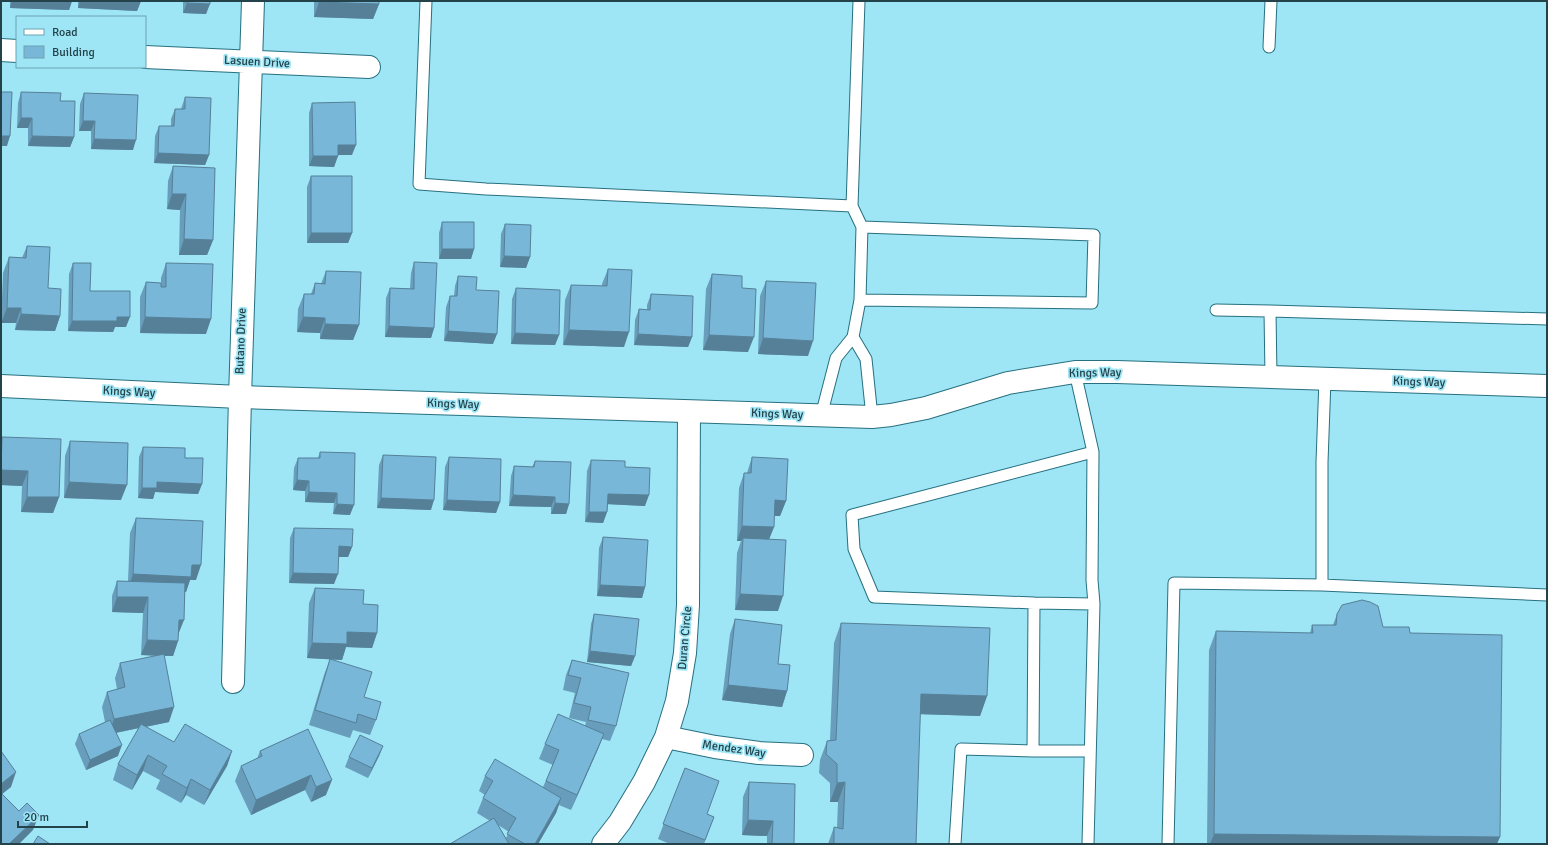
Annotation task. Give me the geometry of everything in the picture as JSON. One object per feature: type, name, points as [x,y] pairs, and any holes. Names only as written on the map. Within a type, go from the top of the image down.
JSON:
[{"type":"street","name":"Butano Drive","points":[[232,682],[253,1]]},
{"type":"street","points":[[1,50],[16,50]]},
{"type":"street","name":"Lasuen Drive","points":[[146,57],[369,67]]},
{"type":"street","name":"Kings Way","points":[[1,386],[240,397],[872,417],[926,408],[1008,383],[1074,372],[1547,386]]},
{"type":"street","name":"Duran Circle","points":[[603,844],[620,822],[644,782],[666,737],[677,700],[685,653],[688,605],[689,412]]},
{"type":"street","name":"Mendez Way","points":[[666,737],[715,747],[759,753],[802,755]]},
{"type":"lane","points":[[426,1],[419,184],[852,206]]},
{"type":"lane","points":[[821,416],[836,358],[853,337],[860,300],[862,227],[852,206],[859,1]]},
{"type":"lane","points":[[1269,47],[1271,1]]},
{"type":"lane","points":[[860,300],[1092,303],[1094,235],[862,227]]},
{"type":"lane","points":[[1216,310],[1547,319]]},
{"type":"lane","points":[[1270,311],[1271,377]]},
{"type":"lane","points":[[853,337],[866,359],[872,417]]},
{"type":"lane","points":[[1074,372],[1093,452],[1092,580],[1094,604],[1089,751],[1088,844]]},
{"type":"lane","points":[[1322,585],[1322,469],[1325,379]]},
{"type":"lane","points":[[1093,452],[852,515],[854,549],[874,597],[1094,604]]},
{"type":"lane","points":[[1168,844],[1174,583],[1322,585],[1547,595]]},
{"type":"lane","points":[[1033,751],[1034,603]]},
{"type":"lane","points":[[955,844],[961,749],[1089,751]]},
{"type":"building","points":[[187,1],[210,1],[210,4],[187,3]]},
{"type":"building","points":[[379,1],[379,4],[319,2]]},
{"type":"building","points":[[1,92],[12,92],[10,136],[1,136]]},
{"type":"building","points":[[21,92],[61,93],[60,101],[75,101],[74,137],[32,136],[32,118],[21,118]]},
{"type":"building","points":[[84,93],[138,95],[136,140],[94,139],[95,121],[83,121]]},
{"type":"building","points":[[185,97],[211,98],[209,155],[158,153],[159,126],[174,126],[175,109],[185,109]]},
{"type":"building","points":[[355,102],[356,145],[338,145],[338,156],[313,156],[312,103]]},
{"type":"building","points":[[173,166],[215,168],[213,240],[184,239],[186,194],[172,194]]},
{"type":"building","points":[[311,176],[352,176],[352,233],[311,233]]},
{"type":"building","points":[[442,222],[474,222],[474,249],[442,249]]},
{"type":"building","points":[[505,224],[531,225],[530,257],[504,256]]},
{"type":"building","points":[[27,246],[50,247],[48,288],[61,289],[60,316],[21,314],[21,308],[7,308],[9,257],[26,258]]},
{"type":"building","points":[[414,262],[437,263],[434,328],[389,326],[390,288],[414,289]]},
{"type":"building","points":[[73,263],[91,263],[90,291],[130,291],[130,317],[117,317],[117,321],[72,321]]},
{"type":"building","points":[[166,263],[213,264],[211,319],[145,317],[146,282],[161,283],[161,287],[166,287]]},
{"type":"building","points":[[608,269],[632,270],[629,332],[569,330],[571,285],[607,286]]},
{"type":"building","points":[[326,271],[361,272],[359,325],[325,324],[325,318],[303,317],[304,294],[314,294],[315,283],[325,284]]},
{"type":"building","points":[[712,274],[742,276],[742,288],[756,289],[754,337],[709,335]]},
{"type":"building","points":[[458,276],[477,277],[476,290],[499,291],[497,334],[448,331],[450,296],[457,296]]},
{"type":"building","points":[[766,281],[816,283],[813,341],[763,338]]},
{"type":"building","points":[[516,288],[560,290],[559,335],[515,333]]},
{"type":"building","points":[[651,294],[693,296],[692,337],[638,334],[639,309],[650,310]]},
{"type":"building","points":[[2,437],[61,439],[59,497],[27,497],[28,471],[1,470]]},
{"type":"building","points":[[70,441],[128,443],[127,485],[69,482]]},
{"type":"building","points":[[143,447],[185,448],[185,458],[203,458],[202,484],[157,482],[157,488],[142,488]]},
{"type":"building","points":[[320,452],[355,453],[354,505],[337,504],[337,493],[309,492],[309,481],[297,480],[298,458],[320,458]]},
{"type":"building","points":[[383,455],[436,457],[434,500],[381,498]]},
{"type":"building","points":[[449,457],[501,459],[500,502],[447,500]]},
{"type":"building","points":[[752,457],[788,459],[786,501],[775,500],[774,527],[742,526],[744,473],[751,473]]},
{"type":"building","points":[[591,460],[625,461],[625,467],[650,468],[649,495],[608,494],[607,512],[589,512]]},
{"type":"building","points":[[535,461],[571,462],[569,504],[555,503],[555,497],[513,495],[514,466],[534,467]]},
{"type":"building","points":[[136,518],[203,521],[201,565],[192,565],[191,577],[133,574]]},
{"type":"building","points":[[294,528],[353,529],[352,547],[339,546],[338,574],[293,573]]},
{"type":"building","points":[[603,537],[648,540],[645,587],[600,585]]},
{"type":"building","points":[[743,538],[786,540],[783,596],[740,594]]},
{"type":"building","points":[[117,581],[185,583],[184,620],[179,620],[178,641],[147,640],[148,597],[117,597]]},
{"type":"building","points":[[315,588],[364,590],[363,604],[378,605],[377,633],[347,632],[347,644],[312,643]]},
{"type":"building","points":[[1362,600],[1378,606],[1383,627],[1409,627],[1410,633],[1502,635],[1500,837],[1214,834],[1216,631],[1313,633],[1312,625],[1336,625],[1337,614],[1342,605]]},
{"type":"building","points":[[594,614],[639,619],[635,656],[590,651]]},
{"type":"building","points":[[735,619],[782,625],[778,664],[790,665],[787,691],[728,685]]},
{"type":"building","points":[[841,623],[990,628],[987,696],[921,694],[916,844],[834,844],[834,827],[843,829],[845,782],[837,783],[837,764],[826,754],[827,741],[836,740]]},
{"type":"building","points":[[164,654],[174,707],[114,719],[107,692],[125,687],[120,663]]},
{"type":"building","points":[[330,659],[372,672],[364,697],[381,702],[376,720],[358,714],[356,723],[315,710]]},
{"type":"building","points":[[572,660],[629,673],[616,726],[588,720],[591,707],[574,703],[581,678],[568,675]]},
{"type":"building","points":[[558,714],[604,734],[577,795],[546,781],[559,750],[545,744]]},
{"type":"building","points":[[110,720],[122,745],[90,760],[79,734]]},
{"type":"building","points":[[141,724],[174,742],[185,724],[232,751],[210,790],[191,779],[187,788],[162,774],[167,766],[148,755],[137,775],[118,764]]},
{"type":"building","points":[[308,729],[332,780],[316,787],[311,775],[256,800],[241,766],[262,756],[260,751]]},
{"type":"building","points":[[360,735],[383,746],[372,768],[349,757]]},
{"type":"building","points":[[1,751],[16,772],[1,784]]},
{"type":"building","points":[[495,759],[561,798],[535,844],[525,844],[507,834],[516,818],[483,798],[493,781],[485,776]]},
{"type":"building","points":[[685,768],[719,781],[707,814],[714,817],[705,840],[663,824]]},
{"type":"building","points":[[749,782],[795,784],[794,844],[772,844],[773,821],[748,820]]},
{"type":"building","points":[[1,793],[19,811],[27,803],[39,815],[9,844],[1,844]]},
{"type":"building","points":[[494,818],[509,844],[450,844]]},
{"type":"building","points":[[38,836],[50,844],[33,844]]}]
